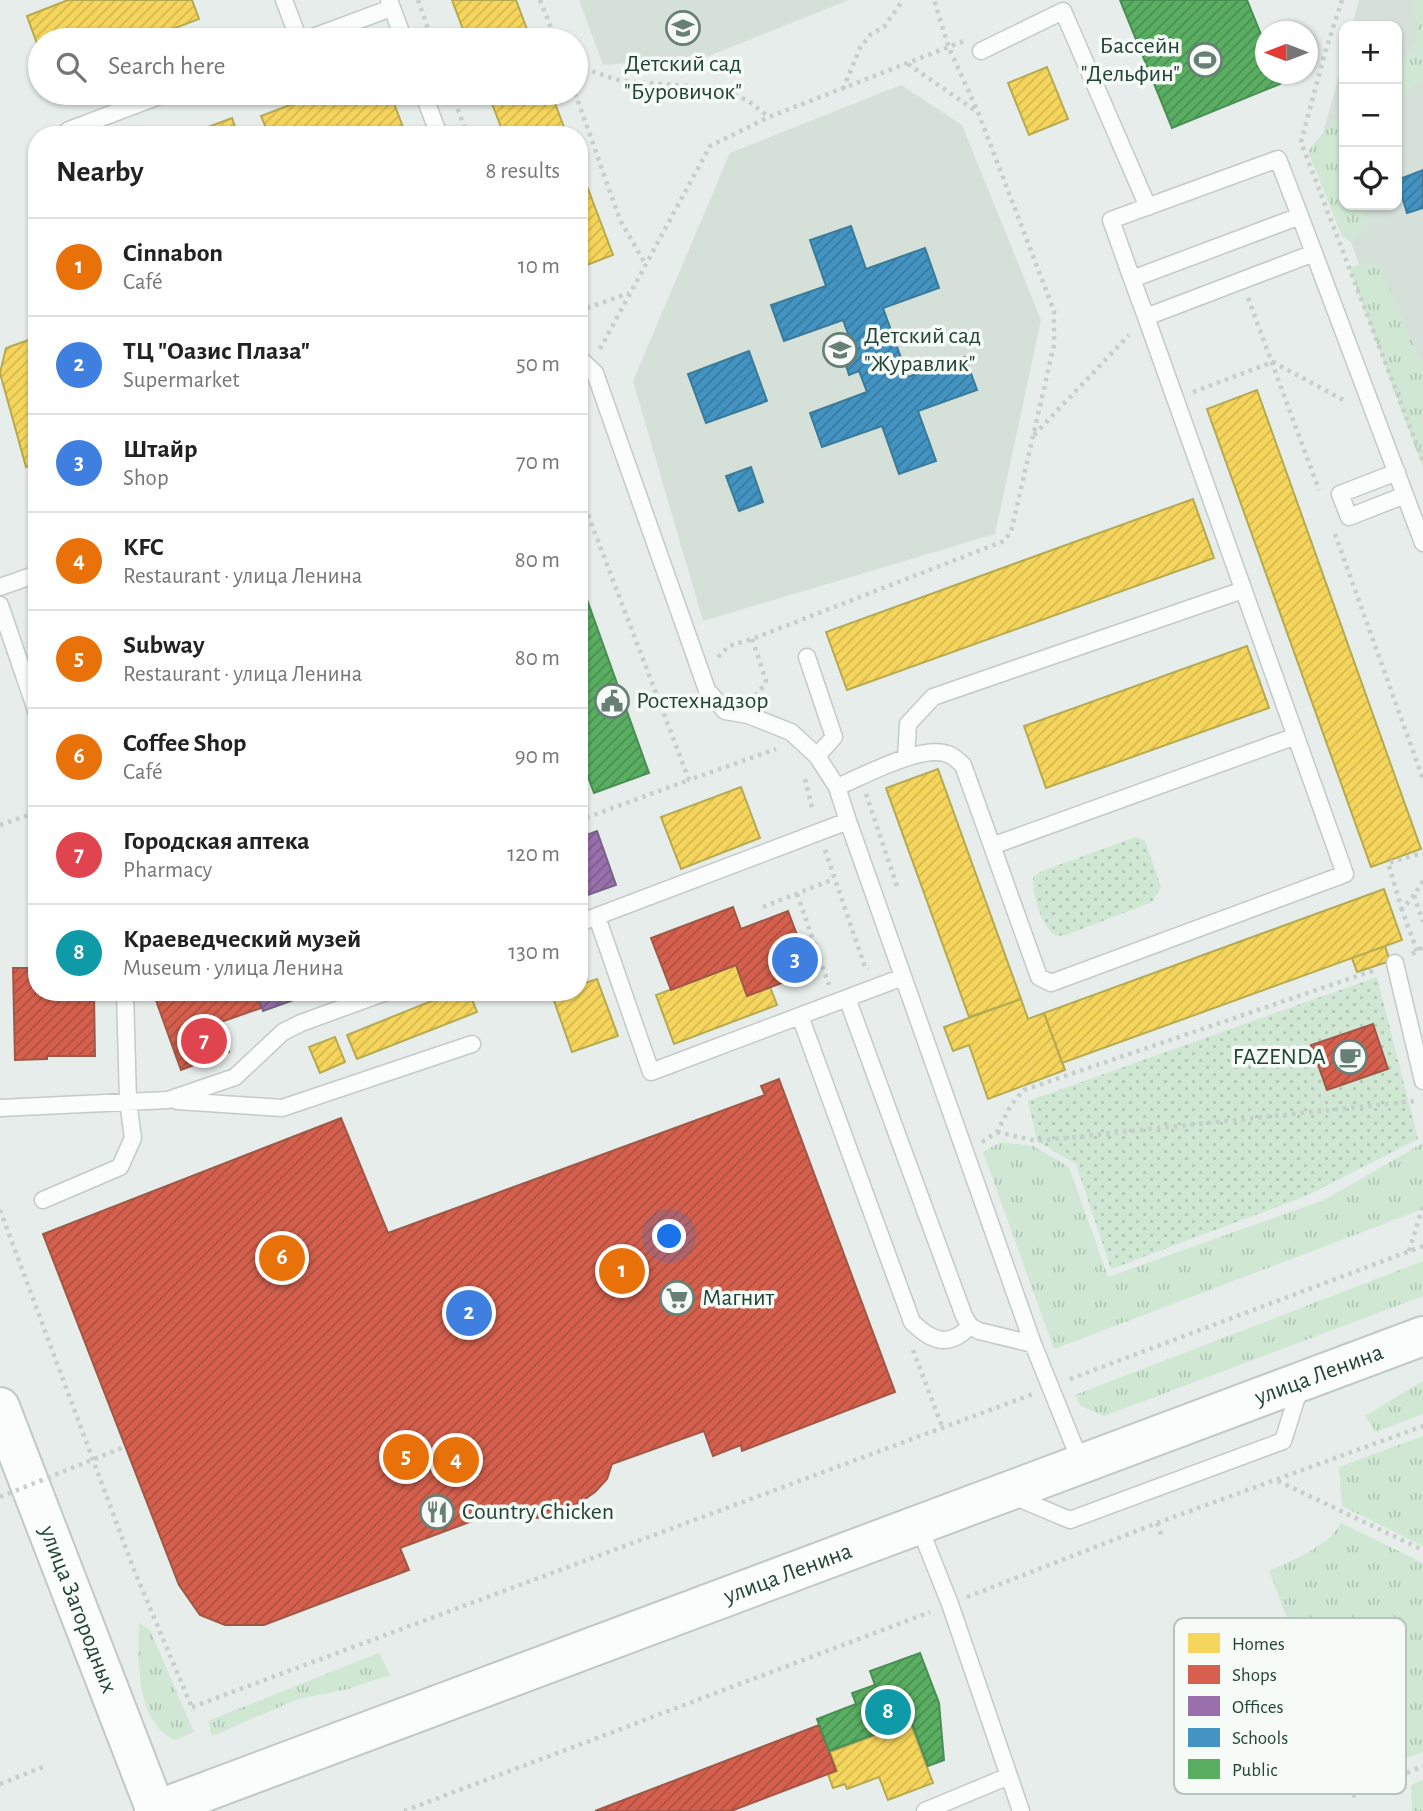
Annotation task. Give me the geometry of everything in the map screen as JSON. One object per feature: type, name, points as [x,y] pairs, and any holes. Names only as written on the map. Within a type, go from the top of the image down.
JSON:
[{"type":"main road","name":"улица Ленина","points":[[155,1811],[1423,1336]]},
{"type":"main road","name":"улица Загородных","points":[[0,1407],[155,1811]]},
{"type":"lane","points":[[284,0],[294,28]]},
{"type":"lane","points":[[333,28],[390,4],[399,28]]},
{"type":"lane","points":[[977,44],[1059,5],[1148,207]]},
{"type":"lane","points":[[80,126],[135,105]]},
{"type":"lane","points":[[428,105],[436,126]]},
{"type":"lane","points":[[836,787],[906,758],[931,752],[949,754],[963,765],[1039,977],[1051,983],[1345,873],[1111,220],[1278,159],[1423,543]]},
{"type":"lane","points":[[1132,278],[1300,216]]},
{"type":"lane","points":[[1146,317],[1314,253]]},
{"type":"lane","points":[[588,359],[707,690],[726,711],[748,715],[791,732],[817,756],[836,787],[1033,1344],[1081,1462]]},
{"type":"lane","points":[[1396,472],[1340,494],[1349,517],[1405,495]]},
{"type":"lane","points":[[0,587],[28,577]]},
{"type":"lane","points":[[906,758],[908,724],[933,697],[1243,590]]},
{"type":"lane","points":[[0,605],[28,687]]},
{"type":"lane","points":[[807,657],[834,737],[817,756]]},
{"type":"lane","points":[[992,846],[1296,736]]},
{"type":"lane","points":[[588,920],[848,821]]},
{"type":"lane","points":[[597,917],[651,1072],[903,977]]},
{"type":"lane","points":[[1395,963],[1423,1081]]},
{"type":"lane","points":[[841,1000],[964,1316],[970,1326],[979,1331],[1033,1344]]},
{"type":"lane","points":[[43,1200],[120,1167],[133,1138],[128,1101],[125,1001]]},
{"type":"lane","points":[[168,1100],[235,1077],[284,1032],[361,1001]]},
{"type":"lane","points":[[800,1016],[912,1322],[926,1336],[939,1341],[960,1337],[970,1326]]},
{"type":"lane","points":[[0,1108],[168,1100],[282,1108],[472,1044]]},
{"type":"lane","points":[[1005,1492],[1070,1520],[1095,1511],[1283,1440],[1302,1381]]},
{"type":"lane","points":[[919,1526],[950,1604],[1021,1811]]},
{"type":"lane","points":[[925,1811],[1009,1776]]},
{"type":"path","points":[[418,0],[428,28]]},
{"type":"path","points":[[540,0],[550,28]]},
{"type":"path","points":[[843,89],[860,48],[871,34],[884,27],[903,0]]},
{"type":"path","points":[[715,668],[717,659],[729,646],[1004,541],[1011,532],[1054,345],[1054,311],[978,112],[949,48],[933,0]]},
{"type":"path","points":[[1342,0],[1301,142],[1423,461]]},
{"type":"path","points":[[588,351],[599,350],[710,146],[769,117],[907,64],[949,48],[977,44]]},
{"type":"path","points":[[907,64],[978,112]]},
{"type":"path","points":[[588,70],[621,81],[690,86],[725,92],[747,100],[769,117]]},
{"type":"path","points":[[456,105],[464,126]]},
{"type":"path","points":[[579,105],[587,126]]},
{"type":"path","points":[[588,130],[620,220],[646,266]]},
{"type":"path","points":[[588,309],[629,293]]},
{"type":"path","points":[[1033,436],[1146,317]]},
{"type":"path","points":[[1175,398],[1273,362],[1377,419]]},
{"type":"path","points":[[750,697],[764,686],[766,680],[752,639]]},
{"type":"path","points":[[861,777],[900,894]]},
{"type":"path","points":[[588,817],[689,780]]},
{"type":"path","points":[[0,825],[28,815]]},
{"type":"path","points":[[819,832],[865,967]]},
{"type":"path","points":[[1417,951],[1388,863],[1423,853]]},
{"type":"path","points":[[763,907],[834,879]]},
{"type":"path","points":[[1402,910],[1423,881]]},
{"type":"path","points":[[797,894],[841,1000]]},
{"type":"path","points":[[1414,895],[1423,922]]},
{"type":"path","points":[[981,1142],[998,1132],[1011,1105],[1024,1090],[1395,963],[1423,947]]},
{"type":"path","points":[[998,1132],[1037,1141],[1410,1103],[1423,1099]]},
{"type":"path","points":[[1409,1251],[1423,1206]]},
{"type":"path","points":[[0,1210],[134,1570],[192,1709],[943,1429],[1423,1246]]},
{"type":"path","points":[[909,1339],[943,1429]]},
{"type":"path","points":[[404,1811],[1157,1524],[1423,1426]]},
{"type":"path","points":[[0,1497],[124,1447]]},
{"type":"path","points":[[1277,1481],[1423,1550]]},
{"type":"path","points":[[1157,1524],[1162,1537]]},
{"type":"path","points":[[1406,1773],[1423,1766]]},
{"type":"path","points":[[0,1784],[43,1767]]},
{"type":"path","points":[[1352,1796],[1357,1794]]},
{"type":"shaded area","name":"Детский сад \"Буровичок\"","points":[[579,0],[849,0],[706,57],[603,65]]},
{"type":"shaded area","points":[[1359,0],[1423,0],[1423,437],[1339,210],[1402,210],[1402,21],[1353,21]]},
{"type":"shaded area","points":[[1339,75],[1339,210],[1318,153]]},
{"type":"shaded area","name":"Детский сад \"Журавлик\"","points":[[901,85],[962,125],[1041,320],[995,534],[703,621],[633,381],[730,153]]},
{"type":"green space","points":[[1412,0],[1423,0],[1423,81],[1402,92],[1402,62],[1415,44],[1417,25]]},
{"type":"green space","points":[[1339,116],[1339,210],[1365,210],[1367,229],[1351,242],[1342,236],[1308,151]]},
{"type":"green space","points":[[1375,261],[1381,269],[1423,368],[1423,468],[1349,268]]},
{"type":"green space","points":[[1136,837],[1145,841],[1161,887],[1152,902],[1066,935],[1056,936],[1046,925],[1038,909],[1033,877],[1042,871]]},
{"type":"green space","points":[[1377,977],[1418,1139],[1306,1196],[1111,1269],[1076,1164],[1037,1141],[1028,1101]]},
{"type":"green space","points":[[1001,1142],[1033,1146],[1069,1167],[1108,1277],[1324,1200],[1423,1143],[1423,1209],[1054,1349],[983,1152]]},
{"type":"green space","points":[[1423,1261],[1423,1296],[1104,1416],[1081,1406],[1075,1395]]},
{"type":"green space","points":[[1423,1381],[1423,1414],[1376,1432],[1365,1416]]},
{"type":"green space","points":[[1423,1436],[1423,1546],[1342,1506],[1339,1467]]},
{"type":"green space","points":[[1341,1523],[1423,1563],[1423,1752],[1406,1759],[1406,1618],[1287,1618],[1269,1571],[1318,1546],[1335,1532]]},
{"type":"green space","points":[[139,1623],[150,1630],[194,1732],[175,1740],[162,1731],[152,1719],[146,1705],[139,1672]]},
{"type":"green space","points":[[379,1653],[390,1675],[348,1689],[298,1699],[212,1736],[208,1721]]},
{"type":"green space","points":[[1423,1780],[1423,1811],[1412,1811],[1411,1785]]},
{"type":"building: Homes","points":[[68,0],[192,0],[199,19],[175,28],[31,28],[27,16]]},
{"type":"building: Homes","points":[[452,0],[516,0],[526,28],[462,28]]},
{"type":"building: Homes","points":[[1047,67],[1068,119],[1029,135],[1008,83]]},
{"type":"building: Homes","points":[[290,105],[395,105],[403,126],[265,126],[261,116]]},
{"type":"building: Homes","points":[[493,105],[556,105],[564,126],[501,126]]},
{"type":"building: Homes","points":[[232,118],[235,126],[211,126]]},
{"type":"building: Homes","points":[[588,189],[613,255],[588,265]]},
{"type":"building: Homes","points":[[28,340],[26,467],[0,373],[6,348]]},
{"type":"building: Homes","points":[[1257,390],[1421,849],[1371,867],[1207,409]]},
{"type":"building: Homes","points":[[1193,499],[1214,558],[847,690],[826,632]]},
{"type":"building: Homes","points":[[1247,646],[1269,708],[1046,788],[1024,726]]},
{"type":"building: Homes","points":[[938,769],[1021,999],[969,1017],[886,788]]},
{"type":"building: Homes","points":[[741,787],[760,838],[681,869],[661,817]]},
{"type":"building: Homes","points":[[1384,889],[1402,940],[1062,1063],[1044,1013]]},
{"type":"building: Homes","points":[[1385,946],[1390,961],[1357,972],[1352,958]]},
{"type":"building: Homes","points":[[736,965],[747,996],[770,987],[777,1005],[674,1044],[656,995]]},
{"type":"building: Homes","points":[[597,979],[618,1036],[572,1052],[554,1001],[588,1001],[588,982]]},
{"type":"building: Homes","points":[[1021,999],[1028,1019],[1044,1013],[1065,1070],[988,1099],[969,1045],[953,1051],[944,1027]]},
{"type":"building: Homes","points":[[432,1001],[473,1001],[477,1012],[357,1059],[347,1035]]},
{"type":"building: Homes","points":[[335,1037],[345,1062],[320,1073],[309,1047]]},
{"type":"building: Homes","points":[[910,1722],[933,1783],[888,1800],[879,1777],[847,1789],[845,1784],[833,1788],[828,1774],[837,1771],[830,1752]]},
{"type":"building: Shops","points":[[733,907],[741,929],[788,911],[811,972],[747,996],[736,965],[671,990],[651,938]]},
{"type":"building: Shops","points":[[13,968],[28,968],[28,1001],[94,1001],[95,1056],[47,1056],[47,1059],[15,1060]]},
{"type":"building: Shops","points":[[156,1001],[259,1001],[261,1008],[218,1023],[229,1052],[181,1070]]},
{"type":"building: Shops","name":"FAZENDA","points":[[1373,1024],[1388,1069],[1327,1090],[1311,1045]]},
{"type":"building: Shops","points":[[779,1079],[895,1392],[742,1451],[741,1445],[713,1456],[704,1431],[612,1464],[607,1479],[595,1492],[575,1506],[555,1515],[536,1518],[499,1511],[400,1548],[409,1570],[264,1625],[225,1625],[200,1615],[179,1585],[43,1234],[341,1118],[388,1233],[765,1095],[761,1086]]},
{"type":"building: Shops","points":[[819,1725],[836,1771],[731,1811],[595,1811]]},
{"type":"building: Offices","points":[[597,831],[616,885],[588,895],[588,834]]},
{"type":"building: Offices","points":[[260,1001],[291,1001],[263,1011]]},
{"type":"building: Schools","points":[[1423,170],[1423,208],[1407,213],[1402,196],[1402,178]]},
{"type":"building: Schools","points":[[851,226],[866,269],[925,248],[939,288],[883,308],[908,377],[965,357],[977,390],[918,411],[936,461],[899,474],[882,426],[822,447],[810,413],[867,392],[859,371],[849,375],[841,349],[852,345],[843,320],[784,341],[771,305],[826,286],[810,240]]},
{"type":"building: Schools","points":[[749,351],[767,401],[706,423],[688,374]]},
{"type":"building: Schools","points":[[751,467],[763,502],[739,511],[726,476]]},
{"type":"building: Public","name":"Бассейн \"Дельфин\"","points":[[1120,0],[1247,0],[1255,21],[1255,84],[1280,84],[1172,128]]},
{"type":"building: Public","points":[[588,602],[649,773],[594,793],[588,777]]},
{"type":"building: Public","points":[[920,1653],[939,1703],[944,1760],[928,1766],[911,1721],[829,1751],[817,1719],[856,1704],[852,1693],[875,1685],[870,1671]]},
{"type":"place","name":"Детский сад \"Буровичок\"","points":[[683,28]]},
{"type":"place","name":"Бассейн \"Дельфин\"","points":[[1205,60]]},
{"type":"place","name":"Детский сад \"Журавлик\"","points":[[840,350]]},
{"type":"place","name":"Ростехнадзор","points":[[612,701]]},
{"type":"place","name":"Штайр","points":[[795,960]]},
{"type":"place","name":"Городская аптека","points":[[204,1041]]},
{"type":"place","name":"FAZENDA","points":[[1350,1057]]},
{"type":"place","name":"Coffee Shop","points":[[282,1258]]},
{"type":"place","name":"Cinnabon","points":[[622,1271]]},
{"type":"place","name":"Магнит","points":[[677,1298]]},
{"type":"place","name":"ТЦ \"Оазис Плаза\"","points":[[469,1313]]},
{"type":"place","name":"Subway","points":[[406,1457]]},
{"type":"place","name":"KFC","points":[[456,1460]]},
{"type":"place","name":"Country Chicken","points":[[437,1512]]},
{"type":"place","name":"Краеведческий музей","points":[[888,1712]]}]
